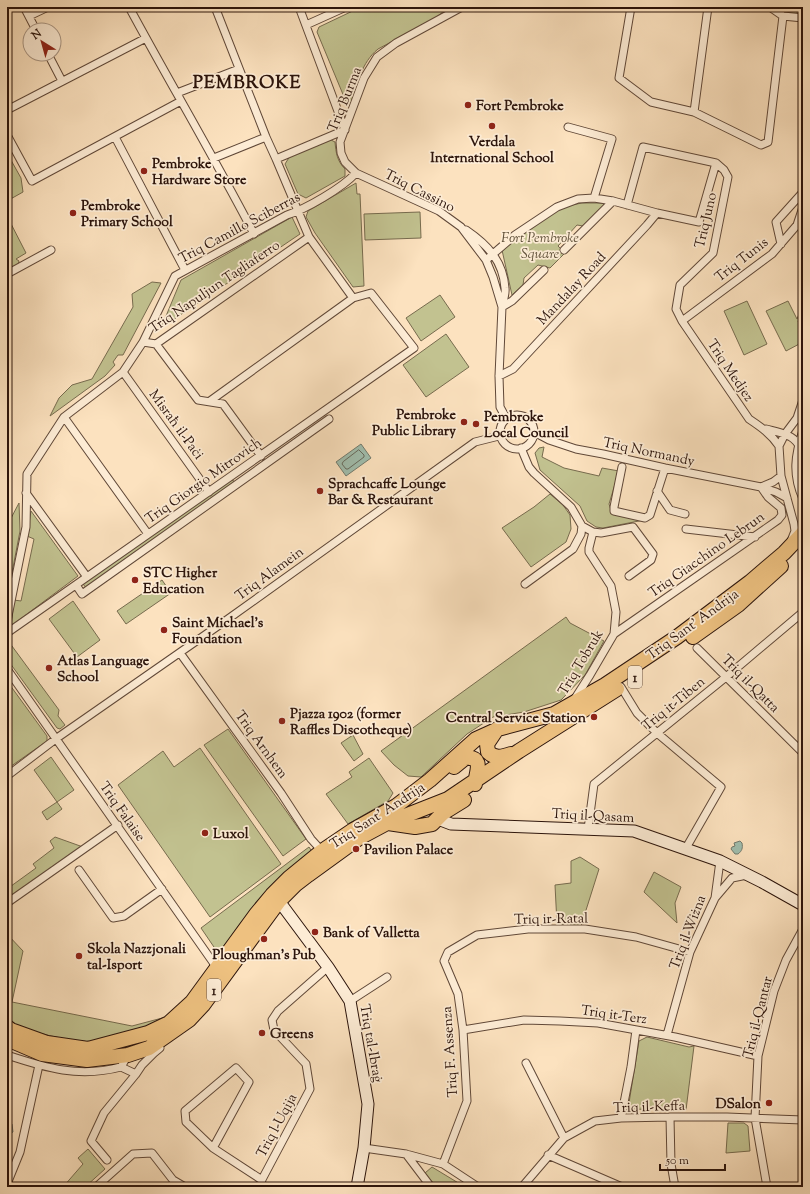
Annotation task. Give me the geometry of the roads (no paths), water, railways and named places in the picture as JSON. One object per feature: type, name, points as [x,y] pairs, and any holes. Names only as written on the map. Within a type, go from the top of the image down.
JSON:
[{"type":"highway","name":"Triq Sant' Andrija","points":[[7,1040],[42,1054],[87,1060],[128,1055],[149,1048],[189,1020],[204,1005],[279,902],[295,885],[385,818],[396,806],[421,787],[476,739],[498,728],[554,714],[606,686],[677,637],[750,582],[784,553],[803,533]]},
{"type":"highway","name":"Triq Sant' Andrija","points":[[524,748],[621,687],[738,605],[803,546]]},
{"type":"highway","name":"1","points":[[498,728],[489,740],[487,747],[488,752],[494,756],[502,757],[524,748]]},
{"type":"highway","points":[[385,818],[421,827],[432,824],[474,788],[513,764],[524,748]]},
{"type":"highway","name":"1","points":[[385,818],[420,797],[465,758],[473,759],[478,763],[479,768],[474,788]]},
{"type":"highway","name":"Triq Sant' Andrija","points":[[7,1027],[46,1044],[88,1049],[128,1040],[169,1023],[192,1002],[257,913],[272,895],[289,878],[322,851],[353,830],[385,818],[448,799],[474,788]]},
{"type":"street","points":[[24,7],[32,22]]},
{"type":"street","points":[[29,16],[48,7]]},
{"type":"street","points":[[129,7],[214,158],[254,234]]},
{"type":"street","points":[[210,401],[354,298],[309,237],[266,137],[215,7]]},
{"type":"street","points":[[276,159],[344,130],[299,7]]},
{"type":"street","points":[[306,25],[346,7]]},
{"type":"street","name":"Triq Burma","points":[[356,173],[345,162],[341,153],[340,142],[364,78],[377,57],[396,43],[462,7]]},
{"type":"street","points":[[631,7],[619,78],[651,102],[694,112],[761,145],[768,142],[783,16]]},
{"type":"street","points":[[694,112],[708,7]]},
{"type":"street","points":[[770,7],[783,16],[803,18]]},
{"type":"street","points":[[7,110],[146,38]]},
{"type":"street","points":[[52,62],[62,81]]},
{"type":"street","points":[[177,93],[239,69]]},
{"type":"street","points":[[7,135],[32,181],[181,101]]},
{"type":"street","points":[[568,127],[612,139],[594,198]]},
{"type":"street","points":[[116,137],[185,270]]},
{"type":"street","points":[[214,158],[266,137]]},
{"type":"street","points":[[627,205],[642,147],[716,163]]},
{"type":"street","name":"Triq Juno","points":[[658,213],[698,222],[716,163],[724,170],[728,177],[713,253],[680,285],[676,309],[682,321]]},
{"type":"street","name":"Triq Camillo Sciberras","points":[[143,342],[175,276],[287,215],[298,211],[348,181],[356,173]]},
{"type":"street","name":"Triq Cassino","points":[[356,173],[439,211],[461,227],[486,260],[502,307],[499,376],[500,407],[506,418]]},
{"type":"street","points":[[781,244],[776,222],[803,192]]},
{"type":"street","points":[[486,260],[515,235],[557,207],[578,198],[594,198],[613,201],[658,213]]},
{"type":"street","points":[[564,250],[613,201]]},
{"type":"street","name":"Triq Tunis","points":[[682,321],[772,254],[797,225],[803,207]]},
{"type":"street","name":"Mandalay Road","points":[[499,376],[513,370],[658,213]]},
{"type":"street","points":[[461,227],[481,240],[502,268],[506,289],[502,307]]},
{"type":"street","name":"Triq Napuljun Tagliaferro","points":[[7,621],[26,527],[27,474],[64,417],[123,372],[143,342],[156,344],[309,237]]},
{"type":"street","points":[[7,274],[51,250]]},
{"type":"street","points":[[502,307],[512,301],[544,270]]},
{"type":"street","name":"Triq Giorgio Mitrovich","points":[[7,633],[414,348],[371,293],[354,298]]},
{"type":"street","name":"Triq Medjez","points":[[682,321],[749,419],[764,428],[779,446]]},
{"type":"street","points":[[156,344],[198,400],[223,404],[261,456]]},
{"type":"street","name":"Misraħ il-Paċi","points":[[123,372],[209,492]]},
{"type":"street","points":[[784,553],[793,537],[795,528],[794,519],[786,498],[781,476],[779,446],[785,434],[797,418],[803,400]]},
{"type":"street","points":[[515,414],[525,416],[532,424],[534,432],[530,443],[516,449],[505,445],[500,436],[500,426],[506,418],[515,414]]},
{"type":"street","points":[[64,417],[148,534]]},
{"type":"street","points":[[76,585],[82,594],[329,419]]},
{"type":"street","name":"Triq Medjez","points":[[764,428],[785,434],[796,440],[798,444]]},
{"type":"street","points":[[803,430],[798,444],[795,472],[803,499]]},
{"type":"street","name":"Triq Normandy","points":[[534,432],[549,440],[576,449],[761,487],[776,492],[786,498]]},
{"type":"street","name":"Triq Alamein","points":[[7,776],[57,738],[475,442],[500,436]]},
{"type":"street","points":[[521,448],[534,473],[571,507],[582,526],[593,532],[601,533],[633,527],[653,554],[650,560],[629,576]]},
{"type":"street","points":[[622,467],[614,511],[645,518],[650,515],[665,468]]},
{"type":"street","points":[[761,487],[773,482],[781,476]]},
{"type":"street","name":"Triq Giacchino Lebrun","points":[[614,634],[778,520],[782,515],[781,508],[768,497],[761,487]]},
{"type":"street","points":[[657,491],[670,510],[685,514]]},
{"type":"street","points":[[26,493],[87,577]]},
{"type":"street","points":[[525,584],[575,547],[582,526]]},
{"type":"street","points":[[686,529],[755,537]]},
{"type":"street","name":"Triq Tobruk","points":[[569,707],[614,634],[616,612],[611,586],[589,552],[593,532]]},
{"type":"street","name":"Triq it-Tiben","points":[[588,829],[594,784],[726,677],[803,612]]},
{"type":"street","name":"Triq il-Qatta","points":[[697,648],[803,753]]},
{"type":"street","name":"Triq Arnhem","points":[[180,652],[281,793],[311,840],[322,851]]},
{"type":"street","name":"Triq Falaise","points":[[7,669],[57,738],[217,968]]},
{"type":"street","points":[[621,687],[637,713],[657,733],[721,787],[686,848]]},
{"type":"street","name":"Triq il-Qasam","points":[[438,819],[451,824],[634,831],[720,861],[802,901]]},
{"type":"street","points":[[7,903],[118,826]]},
{"type":"street","name":"Triq il-Wiżna","points":[[668,1035],[690,952],[715,898],[720,861]]},
{"type":"street","points":[[79,870],[113,918],[124,916],[162,889]]},
{"type":"street","points":[[715,898],[732,878],[747,875]]},
{"type":"street","name":"Triq tal-Ibraġ","points":[[279,902],[328,967],[350,1001],[368,1104],[364,1148],[357,1187]]},
{"type":"street","name":"Triq ir-Ratal","points":[[444,961],[448,952],[477,935],[528,929],[585,929],[636,938],[690,952]]},
{"type":"street","name":"Triq il-Qantar","points":[[767,1187],[755,1118],[758,1056],[774,991],[786,960],[803,929]]},
{"type":"street","name":"Triq F. Assenza","points":[[443,1164],[467,1101],[463,1030],[458,994],[444,961]]},
{"type":"street","name":"Triq l-Uqija","points":[[258,1187],[310,1089],[306,1064],[274,1030],[272,1020],[278,1011],[328,967]]},
{"type":"street","points":[[350,1001],[388,977]]},
{"type":"street","points":[[107,1160],[91,1141],[104,1113],[142,1065],[154,1052],[175,1038],[189,1020]]},
{"type":"street","name":"Triq it-Terz","points":[[463,1030],[524,1020],[560,1020],[598,1023],[668,1035],[758,1056]]},
{"type":"street","points":[[621,1118],[630,1074],[636,1030]]},
{"type":"street","points":[[7,1055],[39,1065],[73,1072],[91,1072],[121,1067],[136,1074]]},
{"type":"street","points":[[121,1067],[128,1055]]},
{"type":"street","points":[[526,1063],[564,1138]]},
{"type":"street","points":[[7,1184],[20,1152],[39,1065]]},
{"type":"street","points":[[213,1148],[249,1082],[236,1068],[185,1111],[186,1122],[213,1148],[262,1180]]},
{"type":"street","points":[[670,1117],[671,1164],[675,1187]]},
{"type":"street","name":"Triq il-Keffa","points":[[522,1187],[564,1138],[595,1121],[621,1118],[670,1117],[803,1120]]},
{"type":"street","points":[[364,1148],[406,1154],[443,1164],[478,1187]]},
{"type":"street","points":[[96,1187],[134,1154],[152,1153],[173,1180],[185,1187]]},
{"type":"street","points":[[406,1154],[431,1187]]},
{"type":"street","points":[[548,1155],[622,1187]]},
{"type":"water","points":[[361,444],[371,458],[346,476],[336,462]]},
{"type":"water","points":[[740,841],[742,843],[742,849],[738,854],[735,854],[731,849],[735,846],[734,843]]},
{"type":"water","points":[[7,1122],[12,1124],[13,1132],[8,1135],[7,1135]]},
{"type":"place","name":"Fort Pembroke","points":[[468,105]]},
{"type":"place","name":"Verdala International School","points":[[492,126]]},
{"type":"place","name":"Pembroke Hardware Store","points":[[144,171]]},
{"type":"place","name":"Pembroke Primary School","points":[[73,213]]},
{"type":"place","name":"Pembroke Public Library","points":[[464,422]]},
{"type":"place","name":"Pembroke Local Council","points":[[476,424]]},
{"type":"place","name":"Sprachcaffe Lounge Bar & Restaurant","points":[[320,491]]},
{"type":"place","name":"STC Higher Education","points":[[135,580]]},
{"type":"place","name":"Saint Michael's Foundation","points":[[164,630]]},
{"type":"place","name":"Atlas Language School","points":[[49,668]]},
{"type":"place","name":"Central Service Station","points":[[594,717]]},
{"type":"place","name":"Pjazza 1902 (former Raffles Discotheque)","points":[[282,721]]},
{"type":"place","name":"Luxol","points":[[205,833]]},
{"type":"place","name":"Pavilion Palace","points":[[356,849]]},
{"type":"place","name":"Bank of Valletta","points":[[315,932]]},
{"type":"place","name":"Ploughman's Pub","points":[[264,939]]},
{"type":"place","name":"Skola Nazzjonali tal-Isport","points":[[79,956]]},
{"type":"place","name":"Greens","points":[[262,1033]]},
{"type":"place","name":"DSalon","points":[[769,1103]]},
{"type":"district","name":"PEMBROKE","points":[[247,82]]},
{"type":"park label","name":"Fort Pembroke Square","points":[[540,246]]}]
